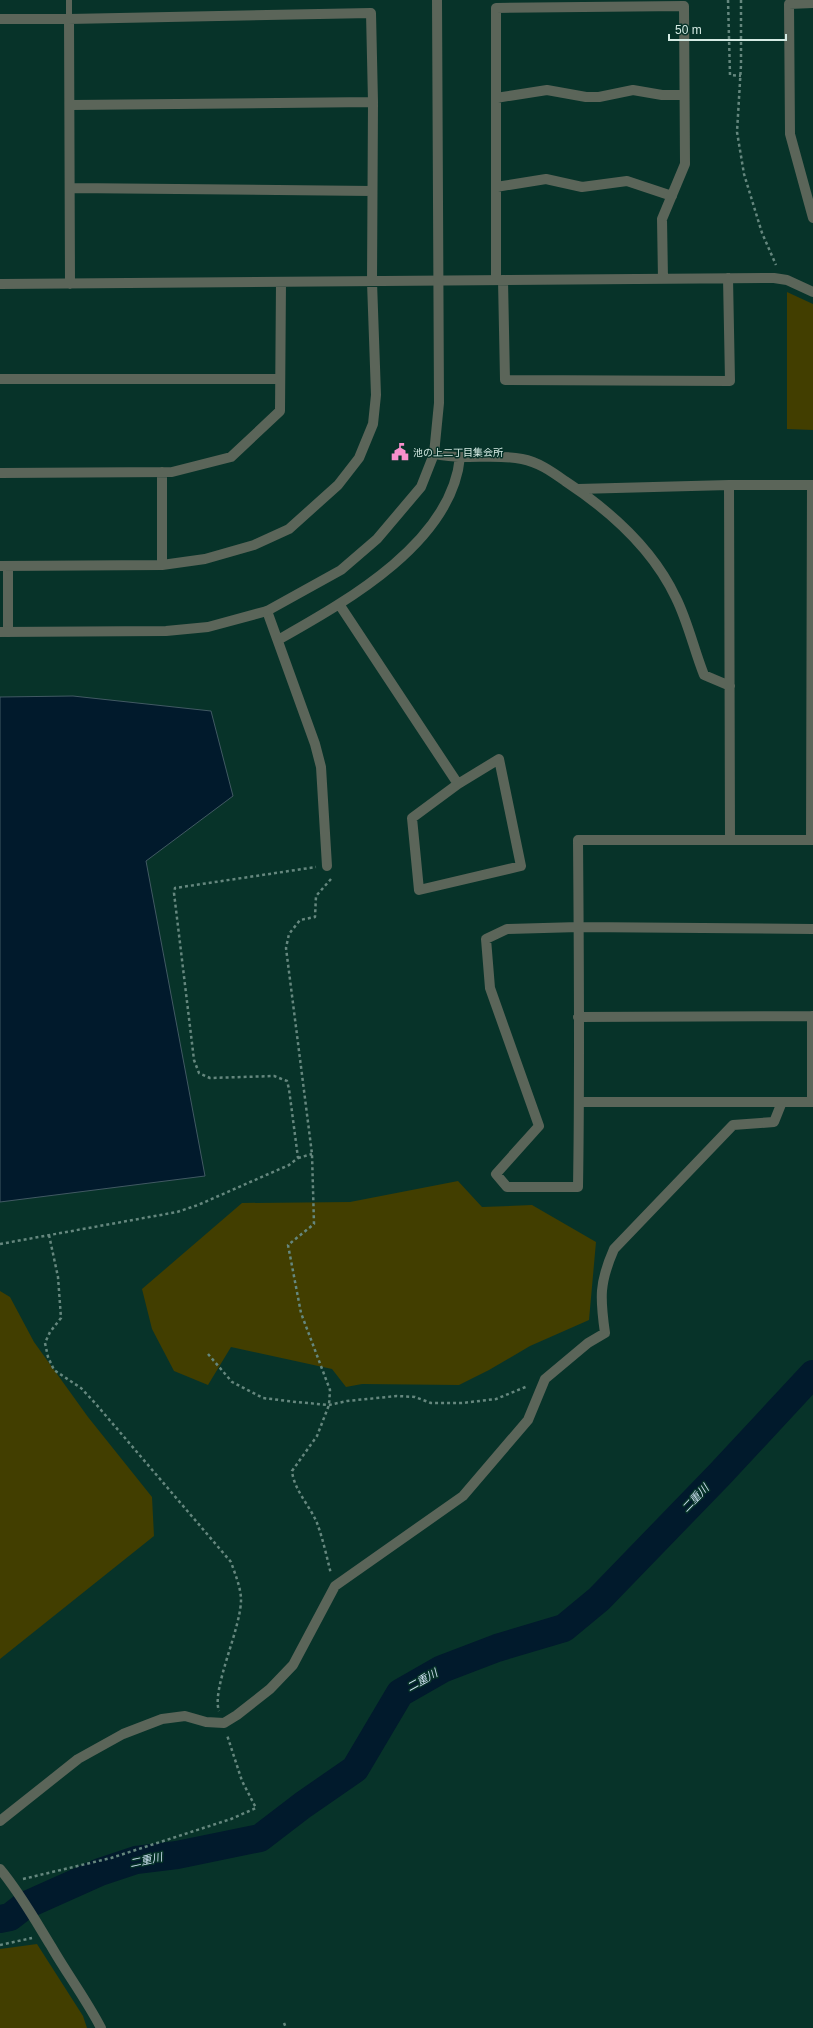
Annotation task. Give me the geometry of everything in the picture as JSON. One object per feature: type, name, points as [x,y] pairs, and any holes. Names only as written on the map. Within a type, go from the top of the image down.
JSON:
[{"type":"street","points":[[0,18],[69,19],[371,13],[373,102],[372,282],[375,402],[373,424],[359,458],[338,485],[289,528],[254,545],[205,559],[162,565],[4,566],[4,632],[166,631],[208,627],[267,611],[340,570],[377,539],[421,487],[434,454],[439,403],[437,0]]},
{"type":"street","points":[[813,3],[789,4],[790,134],[813,218]]},
{"type":"street","points":[[664,279],[662,220],[685,164],[684,6],[496,8],[496,187],[505,380],[730,381],[728,278]]},
{"type":"street","points":[[69,19],[71,105],[70,284]]},
{"type":"street","points":[[496,98],[548,90],[586,97],[599,97],[633,90],[662,95],[684,95]]},
{"type":"street","points":[[71,105],[373,102]]},
{"type":"street","points":[[496,187],[546,179],[582,187],[627,181],[672,196]]},
{"type":"street","points":[[70,188],[372,191]]},
{"type":"street","points":[[0,284],[774,278],[787,280],[813,292]]},
{"type":"street","points":[[0,473],[172,472],[232,457],[280,411],[281,282]]},
{"type":"street","points":[[0,379],[280,379]]},
{"type":"street","points":[[434,454],[451,458],[474,456],[521,459],[540,465],[578,489],[624,527],[651,558],[676,598],[704,675],[730,686]]},
{"type":"street","points":[[278,640],[339,604],[388,568],[414,545],[440,514],[458,473],[460,457]]},
{"type":"street","points":[[162,472],[162,565]]},
{"type":"street","points":[[578,489],[729,485],[813,485],[812,840],[578,840],[579,927],[578,1017],[580,1102],[578,1187],[507,1187],[496,1174],[539,1126],[490,988],[486,939],[507,929],[579,927],[813,930]]},
{"type":"street","points":[[729,485],[730,840]]},
{"type":"street","points":[[339,604],[458,784]]},
{"type":"street","points":[[267,611],[315,744],[321,767],[327,866]]},
{"type":"street","points":[[499,759],[521,866],[419,890],[412,818],[458,784],[499,759]]},
{"type":"street","points":[[578,1017],[813,1016],[812,1102],[580,1102]]},
{"type":"street","points":[[0,1821],[78,1759],[123,1734],[162,1719],[185,1716],[206,1722],[224,1723],[237,1715],[270,1689],[293,1665],[335,1586],[464,1496],[528,1420],[545,1379],[588,1343],[605,1333],[601,1301],[604,1271],[614,1250],[733,1125],[774,1122],[782,1102]]},
{"type":"street","points":[[0,1869],[13,1884],[86,2000],[101,2028]]},
{"type":"lane","points":[[69,0],[69,19]]},
{"type":"path","points":[[728,0],[730,75],[741,76]]},
{"type":"path","points":[[741,0],[741,76],[737,132],[744,174],[762,233],[772,259],[787,280]]},
{"type":"path","points":[[298,1158],[290,1090],[286,1082],[274,1076],[210,1078],[199,1073],[194,1060],[174,893],[175,888],[327,866],[330,870],[331,878],[316,896],[315,917],[300,920],[289,934],[286,948],[312,1154],[314,1203],[314,1224],[288,1245],[302,1313],[330,1390],[329,1405],[317,1436],[292,1471],[293,1480],[307,1502],[317,1524],[335,1586]]},
{"type":"path","points":[[0,1244],[177,1212],[198,1205],[290,1165],[298,1158],[312,1154]]},
{"type":"path","points":[[13,1884],[21,1880],[111,1858],[231,1819],[256,1808],[242,1781],[218,1706],[219,1692],[238,1620],[241,1598],[238,1580],[231,1562],[99,1408],[81,1388],[54,1370],[48,1357],[45,1343],[50,1332],[61,1318],[58,1277],[49,1236]]},
{"type":"path","points":[[208,1354],[232,1382],[263,1398],[329,1405],[347,1401],[397,1396],[415,1397],[431,1403],[462,1403],[496,1399],[545,1379]]},
{"type":"path","points":[[0,1945],[44,1934]]},
{"type":"path","points":[[284,2023],[286,2028]]},
{"type":"shaded area","points":[[787,292],[813,304],[813,430],[787,429]]},
{"type":"shaded area","points":[[458,1181],[482,1207],[532,1205],[596,1242],[589,1320],[530,1346],[489,1370],[459,1385],[362,1384],[346,1387],[332,1369],[231,1347],[208,1385],[174,1371],[152,1329],[142,1289],[242,1203],[350,1202]]},
{"type":"shaded area","points":[[0,1291],[10,1297],[34,1342],[88,1417],[152,1497],[154,1536],[0,1659]]},
{"type":"shaded area","points":[[37,1944],[83,2016],[87,2028],[0,2028],[0,1949]]},
{"type":"water","points":[[73,696],[211,711],[233,796],[146,861],[205,1176],[0,1202],[0,697]]},
{"type":"waterway","name":"二重川","points":[[0,1919],[10,1917],[24,1906],[100,1872],[136,1860],[177,1855],[260,1838],[303,1805],[355,1769],[400,1693],[442,1669],[497,1648],[564,1628],[599,1599],[720,1474],[813,1374]]},
{"type":"place","name":"池の上二丁目集会所","points":[[400,452]]}]
